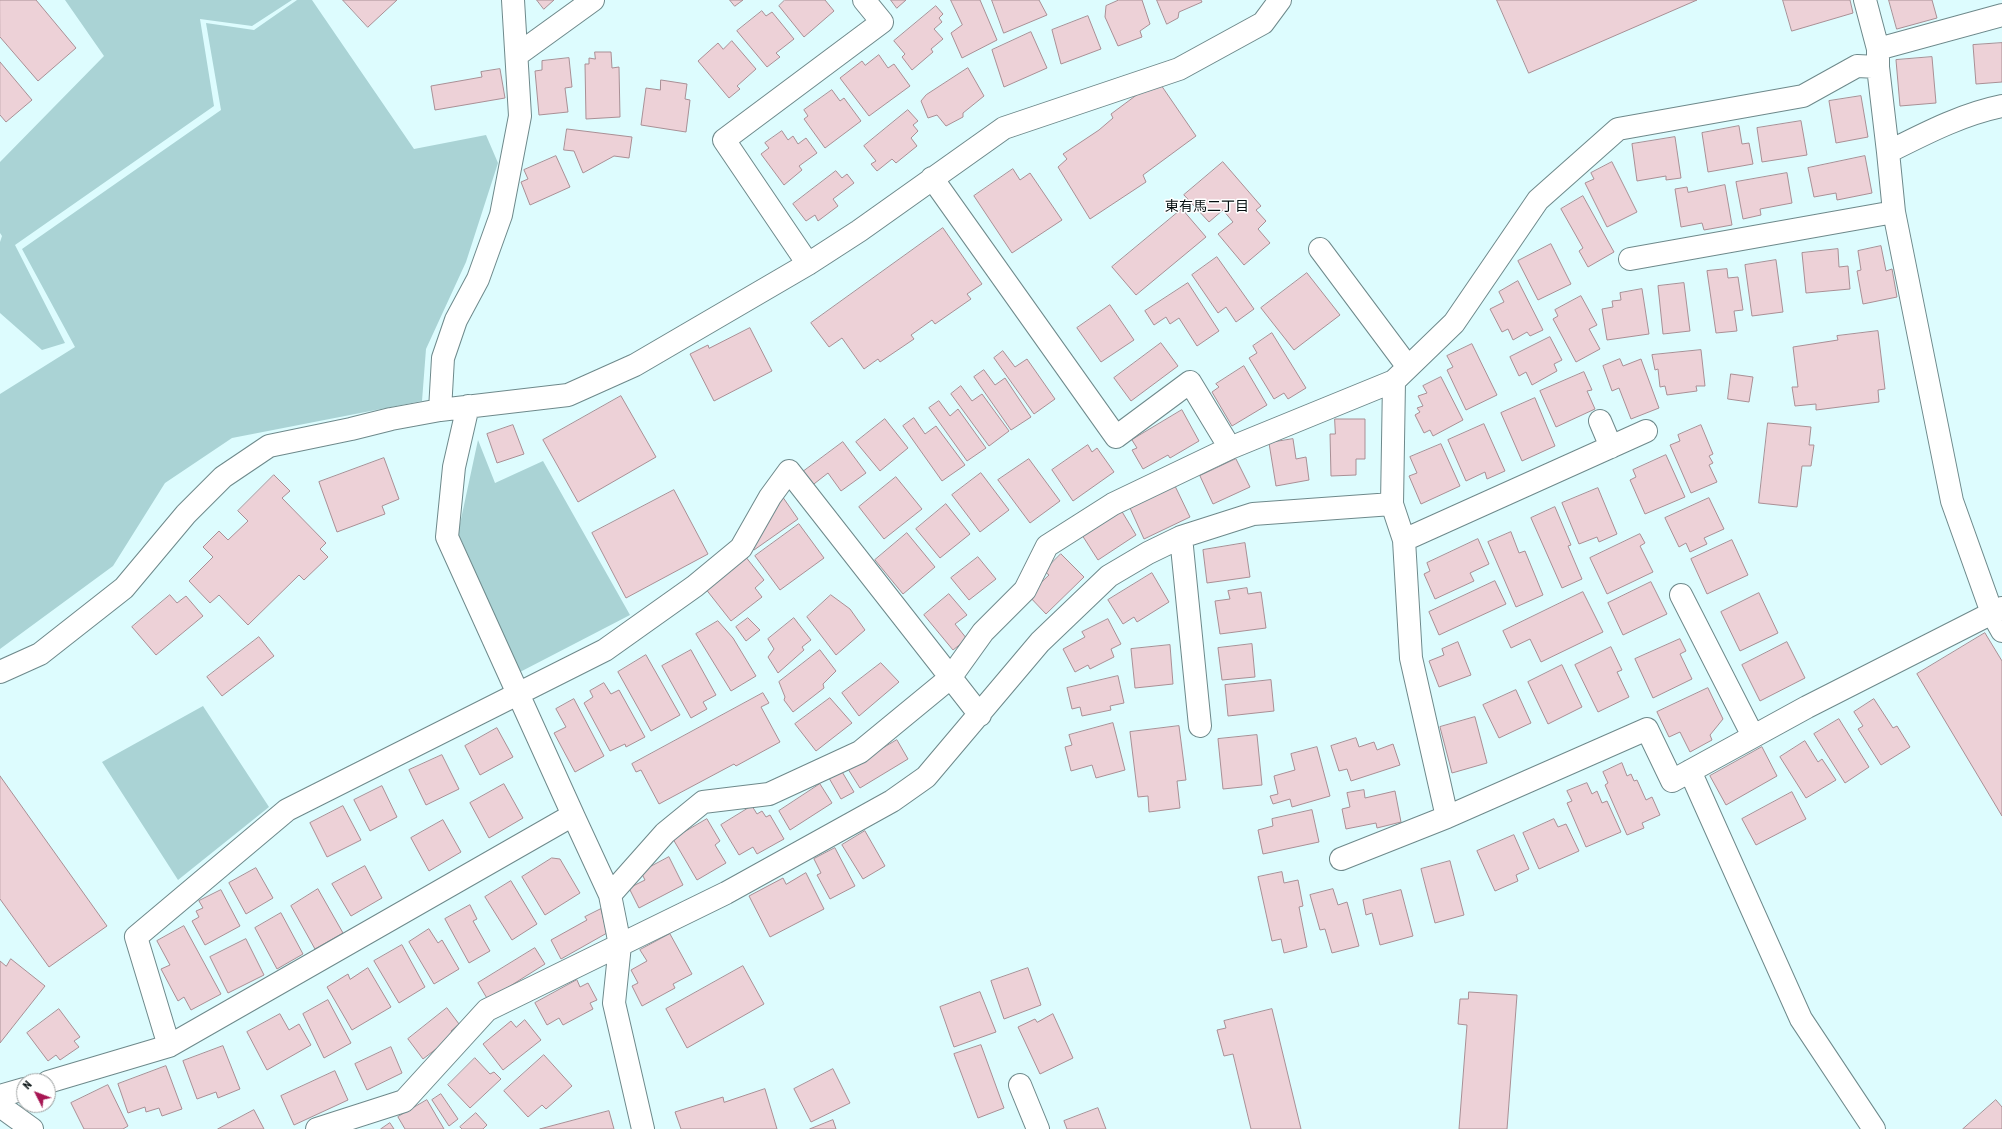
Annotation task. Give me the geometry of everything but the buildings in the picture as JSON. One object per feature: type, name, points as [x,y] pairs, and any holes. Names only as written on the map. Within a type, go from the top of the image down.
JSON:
[{"type":"street","points":[[440,410],[443,358],[456,320],[478,279],[501,215],[520,116],[513,0]]},
{"type":"street","points":[[517,55],[593,0]]},
{"type":"street","points":[[808,264],[724,140],[882,22],[864,0]]},
{"type":"street","points":[[0,672],[40,654],[124,588],[186,514],[223,477],[269,446],[351,430],[391,419],[440,410],[568,395],[635,365],[808,264],[859,231],[1004,128],[1179,69],[1263,23],[1280,0]]},
{"type":"street","points":[[1341,859],[1447,818],[1647,729],[1672,780],[1753,736],[1999,617],[1952,501],[1894,212],[1878,58],[1865,0]]},
{"type":"street","points":[[610,895],[664,833],[703,802],[769,794],[860,752],[950,678],[983,632],[1025,590],[1047,546],[1114,504],[1230,448],[1401,374],[1454,323],[1538,200],[1618,129],[1803,96],[1857,66],[2002,15]]},
{"type":"street","points":[[1888,152],[1928,131],[1988,109],[2002,106]]},
{"type":"street","points":[[932,178],[1116,437],[1190,382],[1230,448]]},
{"type":"street","points":[[1630,259],[1894,212]]},
{"type":"street","points":[[1320,249],[1401,374],[1392,504],[1404,540],[1411,658],[1447,818]]},
{"type":"street","points":[[468,406],[454,468],[447,537],[517,694],[610,895],[620,945],[614,1003],[643,1129]]},
{"type":"street","points":[[1600,421],[1610,447]]},
{"type":"street","points":[[1404,540],[1646,431]]},
{"type":"street","points":[[168,1046],[136,937],[287,810],[605,650],[695,586],[741,548],[770,497],[789,471],[980,715]]},
{"type":"street","points":[[317,1129],[404,1101],[487,1010],[726,893],[892,801],[926,777],[980,715],[1040,642],[1109,576],[1148,553],[1181,538],[1253,514],[1392,504]]},
{"type":"street","points":[[1181,538],[1200,726]]},
{"type":"street","points":[[1681,595],[1753,736]]},
{"type":"street","points":[[1690,771],[1801,1019],[1874,1129]]},
{"type":"street","points":[[56,1080],[168,1046],[573,815]]},
{"type":"street","points":[[1020,1084],[1038,1129]]},
{"type":"street","points":[[0,1096],[16,1091]]},
{"type":"street","points":[[0,1106],[32,1129]]},
{"type":"shaded area","points":[[65,0],[292,0],[252,26],[200,19],[214,106],[15,245],[65,343],[42,350],[0,313],[0,242],[2,236],[0,233],[0,162],[104,56]]},
{"type":"shaded area","points":[[297,0],[312,0],[414,149],[486,135],[498,163],[466,262],[426,349],[422,401],[232,438],[165,483],[113,566],[0,649],[0,394],[75,347],[22,249],[221,110],[206,23],[254,30]]},
{"type":"shaded area","points":[[478,440],[495,483],[543,461],[630,615],[520,672],[458,533]]},
{"type":"shaded area","points":[[203,706],[269,807],[178,880],[102,762]]},
{"type":"district","name":"東有馬二丁目","points":[[1207,207]]}]
